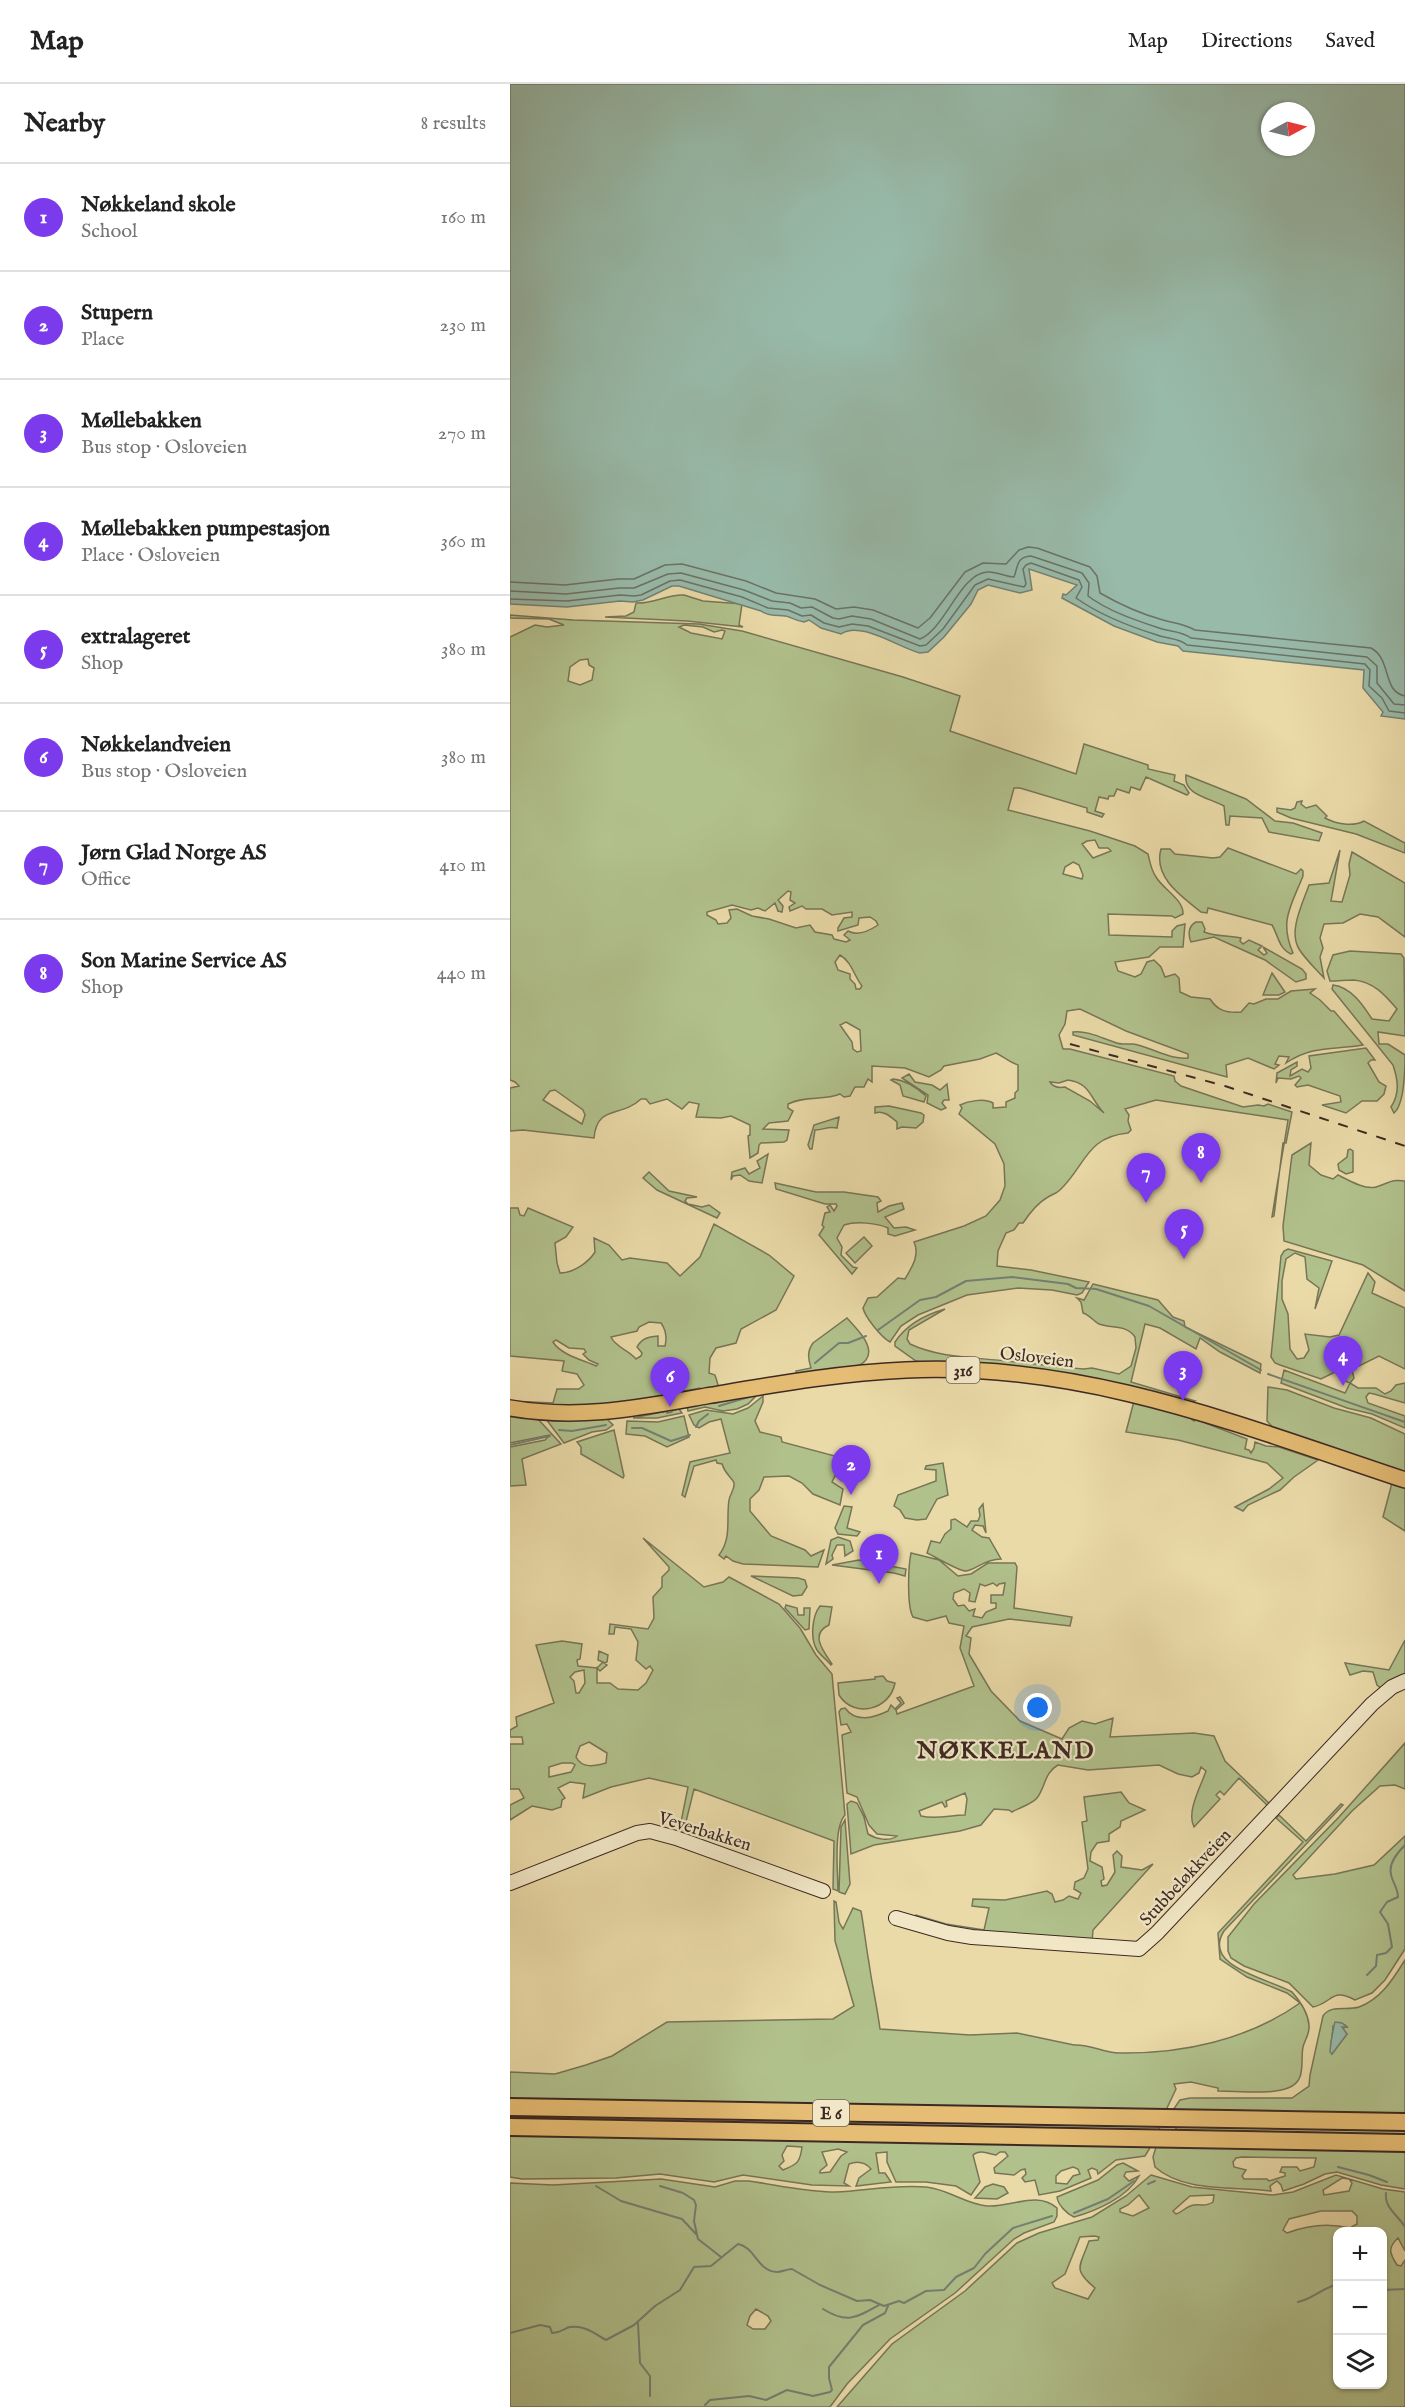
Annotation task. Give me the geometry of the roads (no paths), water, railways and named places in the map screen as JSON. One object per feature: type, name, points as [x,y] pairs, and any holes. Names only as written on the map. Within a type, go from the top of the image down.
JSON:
[{"type":"highway","name":"E 6","points":[[510,2107],[1405,2122]]},
{"type":"highway","name":"E 6","points":[[510,2127],[1405,2143]]},
{"type":"main road","name":"Osloveien","points":[[510,1408],[573,1414],[619,1411],[800,1380],[879,1371],[936,1369],[1022,1374],[1060,1378],[1126,1391],[1181,1406],[1405,1480]]},
{"type":"street","name":"Stubbeløkkveien","points":[[896,1918],[948,1933],[972,1937],[1139,1949],[1164,1926],[1372,1704],[1392,1687],[1405,1680]]},
{"type":"street","name":"Veverbakken","points":[[510,1883],[626,1836],[650,1831],[676,1838],[823,1891]]},
{"type":"water","points":[[510,84],[1405,84],[1405,719],[1381,716],[1383,712],[1363,688],[1364,670],[1183,651],[1178,646],[1157,642],[1114,626],[1062,598],[1063,594],[1066,595],[1077,585],[1029,569],[1032,590],[1020,593],[988,585],[978,590],[971,604],[944,637],[928,652],[920,653],[880,636],[858,630],[841,634],[821,628],[809,620],[804,622],[786,616],[768,614],[679,586],[672,586],[643,600],[633,602],[620,601],[567,607],[510,604]]},
{"type":"water","points":[[1335,2022],[1347,2027],[1342,2027],[1347,2034],[1332,2054],[1330,2049]]},
{"type":"waterway","points":[[878,1330],[920,1300],[936,1297],[966,1281],[1012,1277],[1068,1284],[1076,1288],[1096,1289],[1149,1306],[1261,1370]]},
{"type":"waterway","points":[[815,1363],[839,1343],[848,1343],[866,1336]]},
{"type":"waterway","points":[[1268,1374],[1405,1422]]},
{"type":"waterway","points":[[719,1406],[752,1396]]},
{"type":"waterway","points":[[696,1427],[699,1421],[708,1414]]},
{"type":"waterway","points":[[559,1430],[572,1431],[606,1425]]},
{"type":"waterway","points":[[632,1428],[642,1428],[671,1441],[690,1435]]},
{"type":"waterway","points":[[510,1445],[550,1436]]},
{"type":"waterway","points":[[1367,1975],[1376,1966],[1377,1955],[1386,1953],[1392,1947],[1388,1924],[1380,1912],[1387,1902],[1398,1897],[1390,1870],[1392,1862],[1405,1845]]},
{"type":"waterway","points":[[1338,2167],[1387,2182]]},
{"type":"waterway","points":[[1074,2213],[1108,2199],[1134,2181]]},
{"type":"waterway","points":[[1148,2184],[1155,2181]]},
{"type":"waterway","points":[[596,2186],[621,2201],[682,2219],[696,2234]]},
{"type":"waterway","points":[[660,2186],[683,2193],[694,2200],[696,2205],[694,2221],[698,2239],[721,2257]]},
{"type":"waterway","points":[[1386,2193],[1389,2207],[1405,2227]]},
{"type":"waterway","points":[[510,2333],[540,2325],[550,2327],[552,2333],[580,2327],[606,2340],[634,2325],[655,2306],[680,2290],[694,2267],[711,2266],[738,2244],[749,2250],[765,2268],[771,2271],[792,2269],[820,2285],[857,2301],[870,2300],[884,2306],[899,2301],[904,2303],[926,2291],[944,2290],[956,2277],[974,2268],[985,2254],[1013,2228],[1052,2216]]},
{"type":"waterway","points":[[1298,2302],[1333,2286]]},
{"type":"waterway","points":[[1387,2290],[1405,2289]]},
{"type":"waterway","points":[[823,2309],[845,2318],[858,2316],[879,2305]]},
{"type":"waterway","points":[[705,2405],[710,2400],[749,2396],[766,2400],[787,2390],[813,2396],[830,2392],[832,2390],[829,2367],[863,2325],[885,2313],[888,2306]]},
{"type":"waterway","points":[[638,2323],[640,2363],[650,2376],[650,2396]]},
{"type":"railway","points":[[1070,1044],[1225,1086],[1405,1146]]},
{"type":"place","name":"Son Marine Service AS","points":[[1201,1183]]},
{"type":"place","name":"Jørn Glad Norge AS","points":[[1146,1203]]},
{"type":"place","name":"extralageret","points":[[1184,1259]]},
{"type":"place","name":"Møllebakken pumpestasjon","points":[[1343,1386]]},
{"type":"place","name":"Møllebakken","points":[[1183,1401]]},
{"type":"place","name":"Nøkkelandveien","points":[[670,1407]]},
{"type":"place","name":"Stupern","points":[[851,1495]]},
{"type":"place","name":"Nøkkeland skole","points":[[879,1584]]},
{"type":"district","name":"NØKKELAND","points":[[1006,1750]]}]
